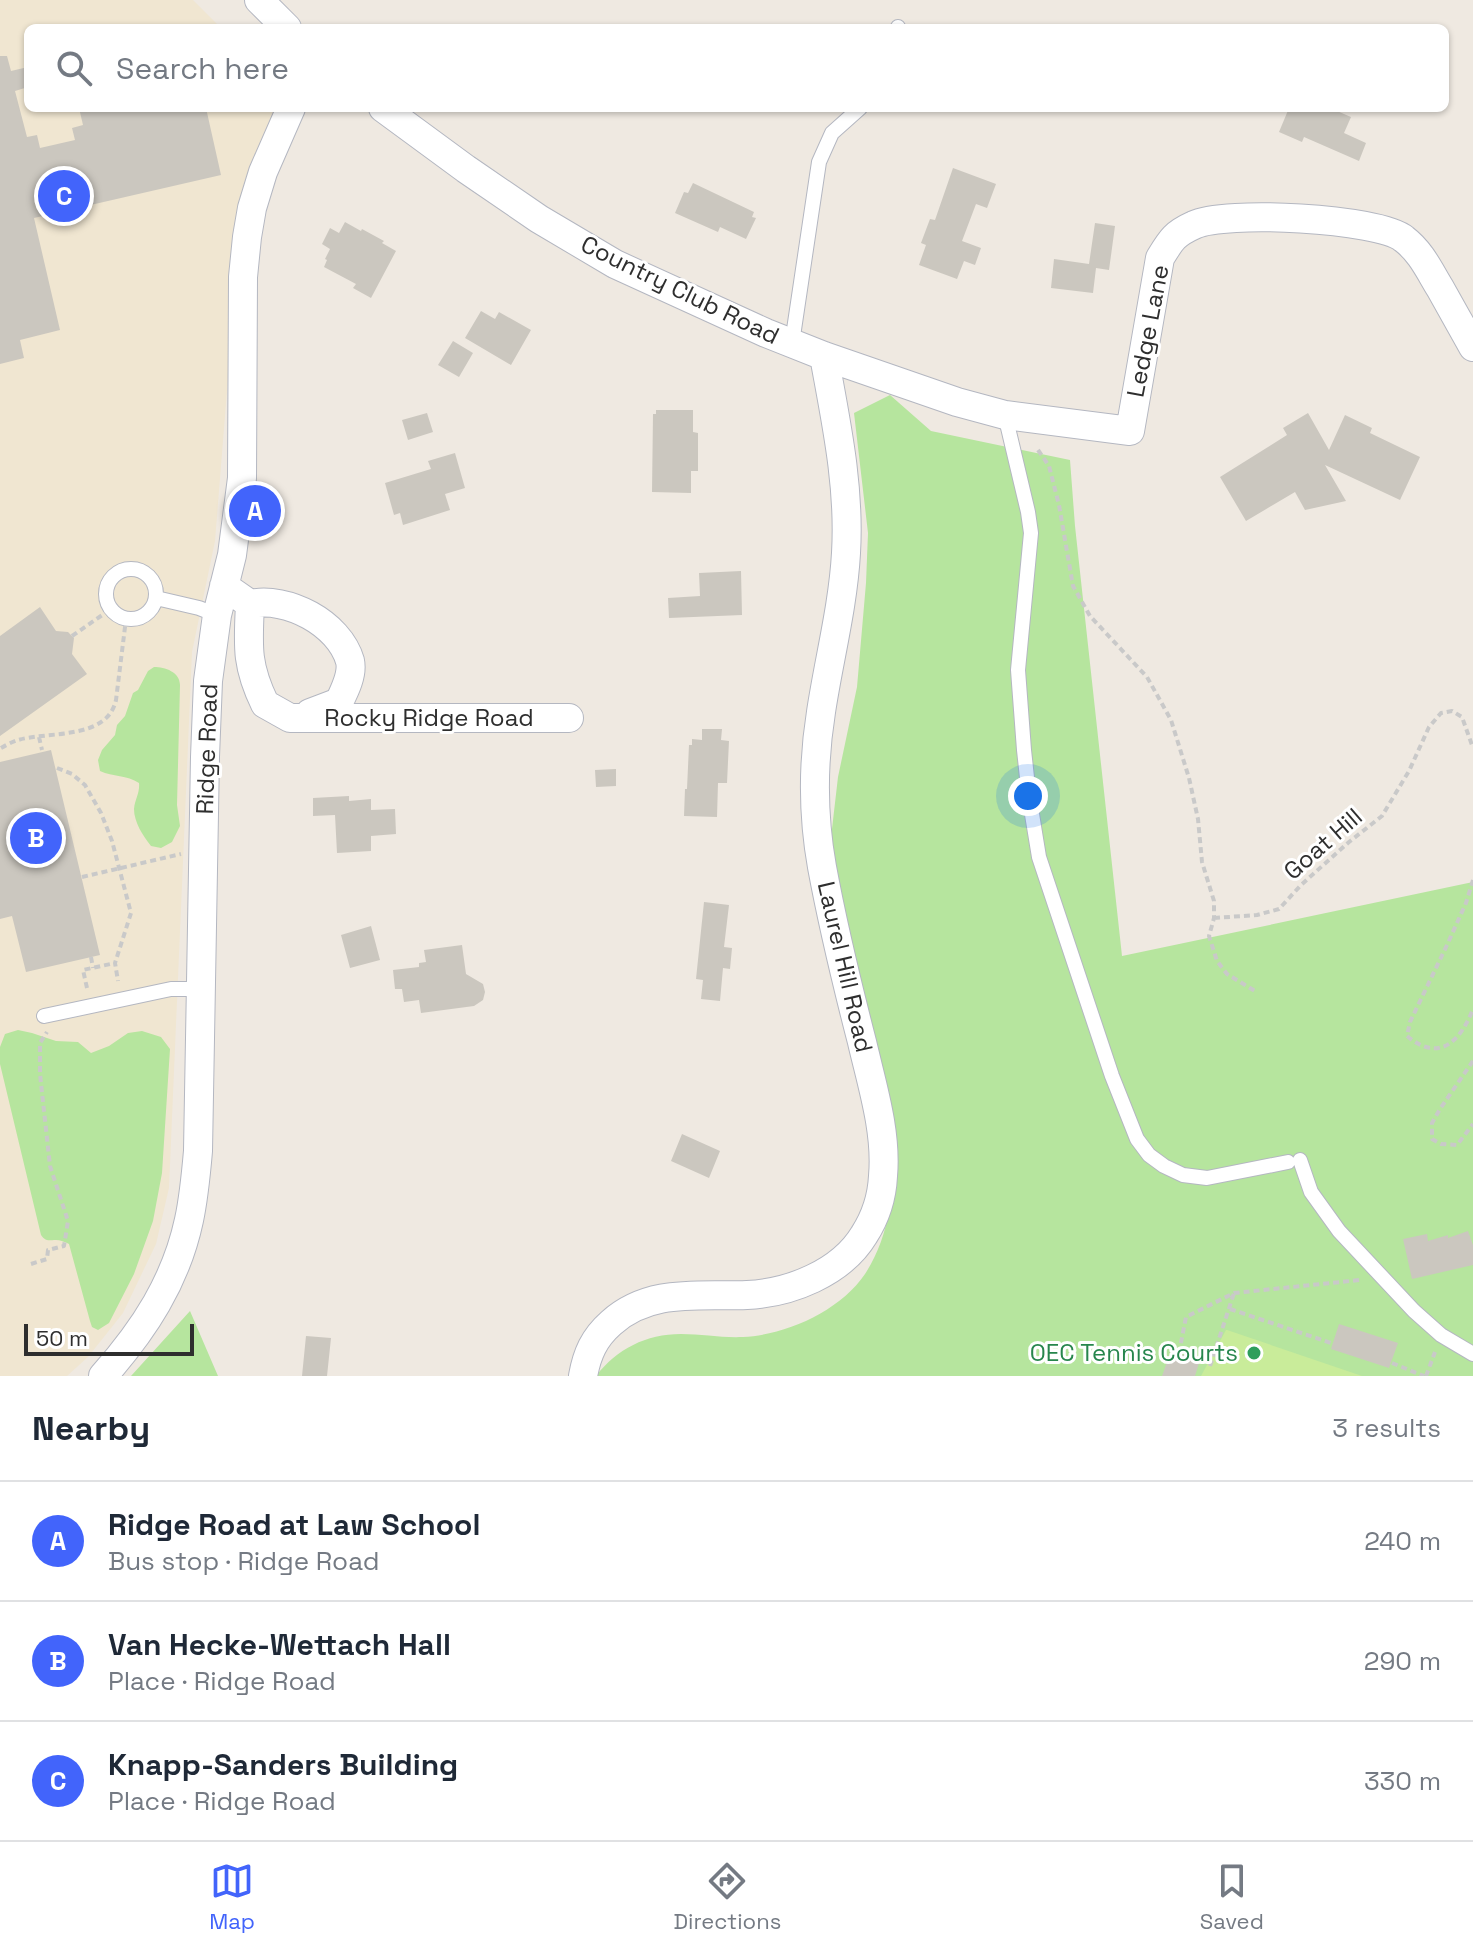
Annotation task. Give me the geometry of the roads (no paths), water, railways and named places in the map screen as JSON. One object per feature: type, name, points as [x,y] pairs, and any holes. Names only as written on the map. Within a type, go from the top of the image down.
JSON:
[{"type":"street","points":[[259,0],[283,24]]},
{"type":"street","name":"Ridge Road","points":[[103,1376],[130,1346],[167,1284],[189,1222],[194,1197],[198,1151],[208,681],[217,615],[232,555],[242,478],[243,277],[252,208],[263,172],[289,112]]},
{"type":"street","name":"Country Club Road","points":[[388,112],[539,219],[615,264],[824,356]]},
{"type":"street","name":"Ledge Lane","points":[[824,356],[957,402],[1005,415],[1130,431],[1160,258],[1173,237],[1197,223],[1230,218],[1319,219],[1384,229],[1402,237],[1420,254],[1473,347]]},
{"type":"street","name":"Laurel Hill Road","points":[[583,1376],[594,1341],[628,1309],[662,1297],[768,1292],[788,1288],[830,1269],[863,1237],[880,1196],[884,1155],[881,1132],[822,866],[817,826],[820,715],[841,598],[847,502],[824,356]]},
{"type":"street","points":[[224,586],[250,604]]},
{"type":"street","name":"Rocky Ridge Road","points":[[290,718],[339,702],[347,685],[351,664],[342,643],[325,624],[302,611],[265,600],[250,604],[250,668],[265,704],[290,718],[569,718]]},
{"type":"lane","points":[[792,343],[819,162],[832,133],[856,112]]},
{"type":"lane","points":[[1005,415],[1031,533],[1018,670],[1029,796],[1039,857],[1112,1076],[1137,1139],[1149,1155],[1183,1175],[1207,1178],[1294,1161],[1311,1192],[1339,1231],[1414,1311],[1441,1335],[1473,1354]]},
{"type":"lane","points":[[123,569],[138,569],[154,583],[156,598],[146,614],[140,618],[126,619],[115,614],[105,597],[107,584],[116,573],[123,569]]},
{"type":"lane","points":[[156,598],[217,615]]},
{"type":"lane","points":[[46,1016],[171,989],[202,989]]},
{"type":"place","name":"Knapp-Sanders Building","points":[[64,196]]},
{"type":"place","name":"Ridge Road at Law School","points":[[255,511]]},
{"type":"place","name":"Van Hecke-Wettach Hall","points":[[36,838]]},
{"type":"place","name":"OEC Tennis Courts","points":[[1254,1353]]}]
